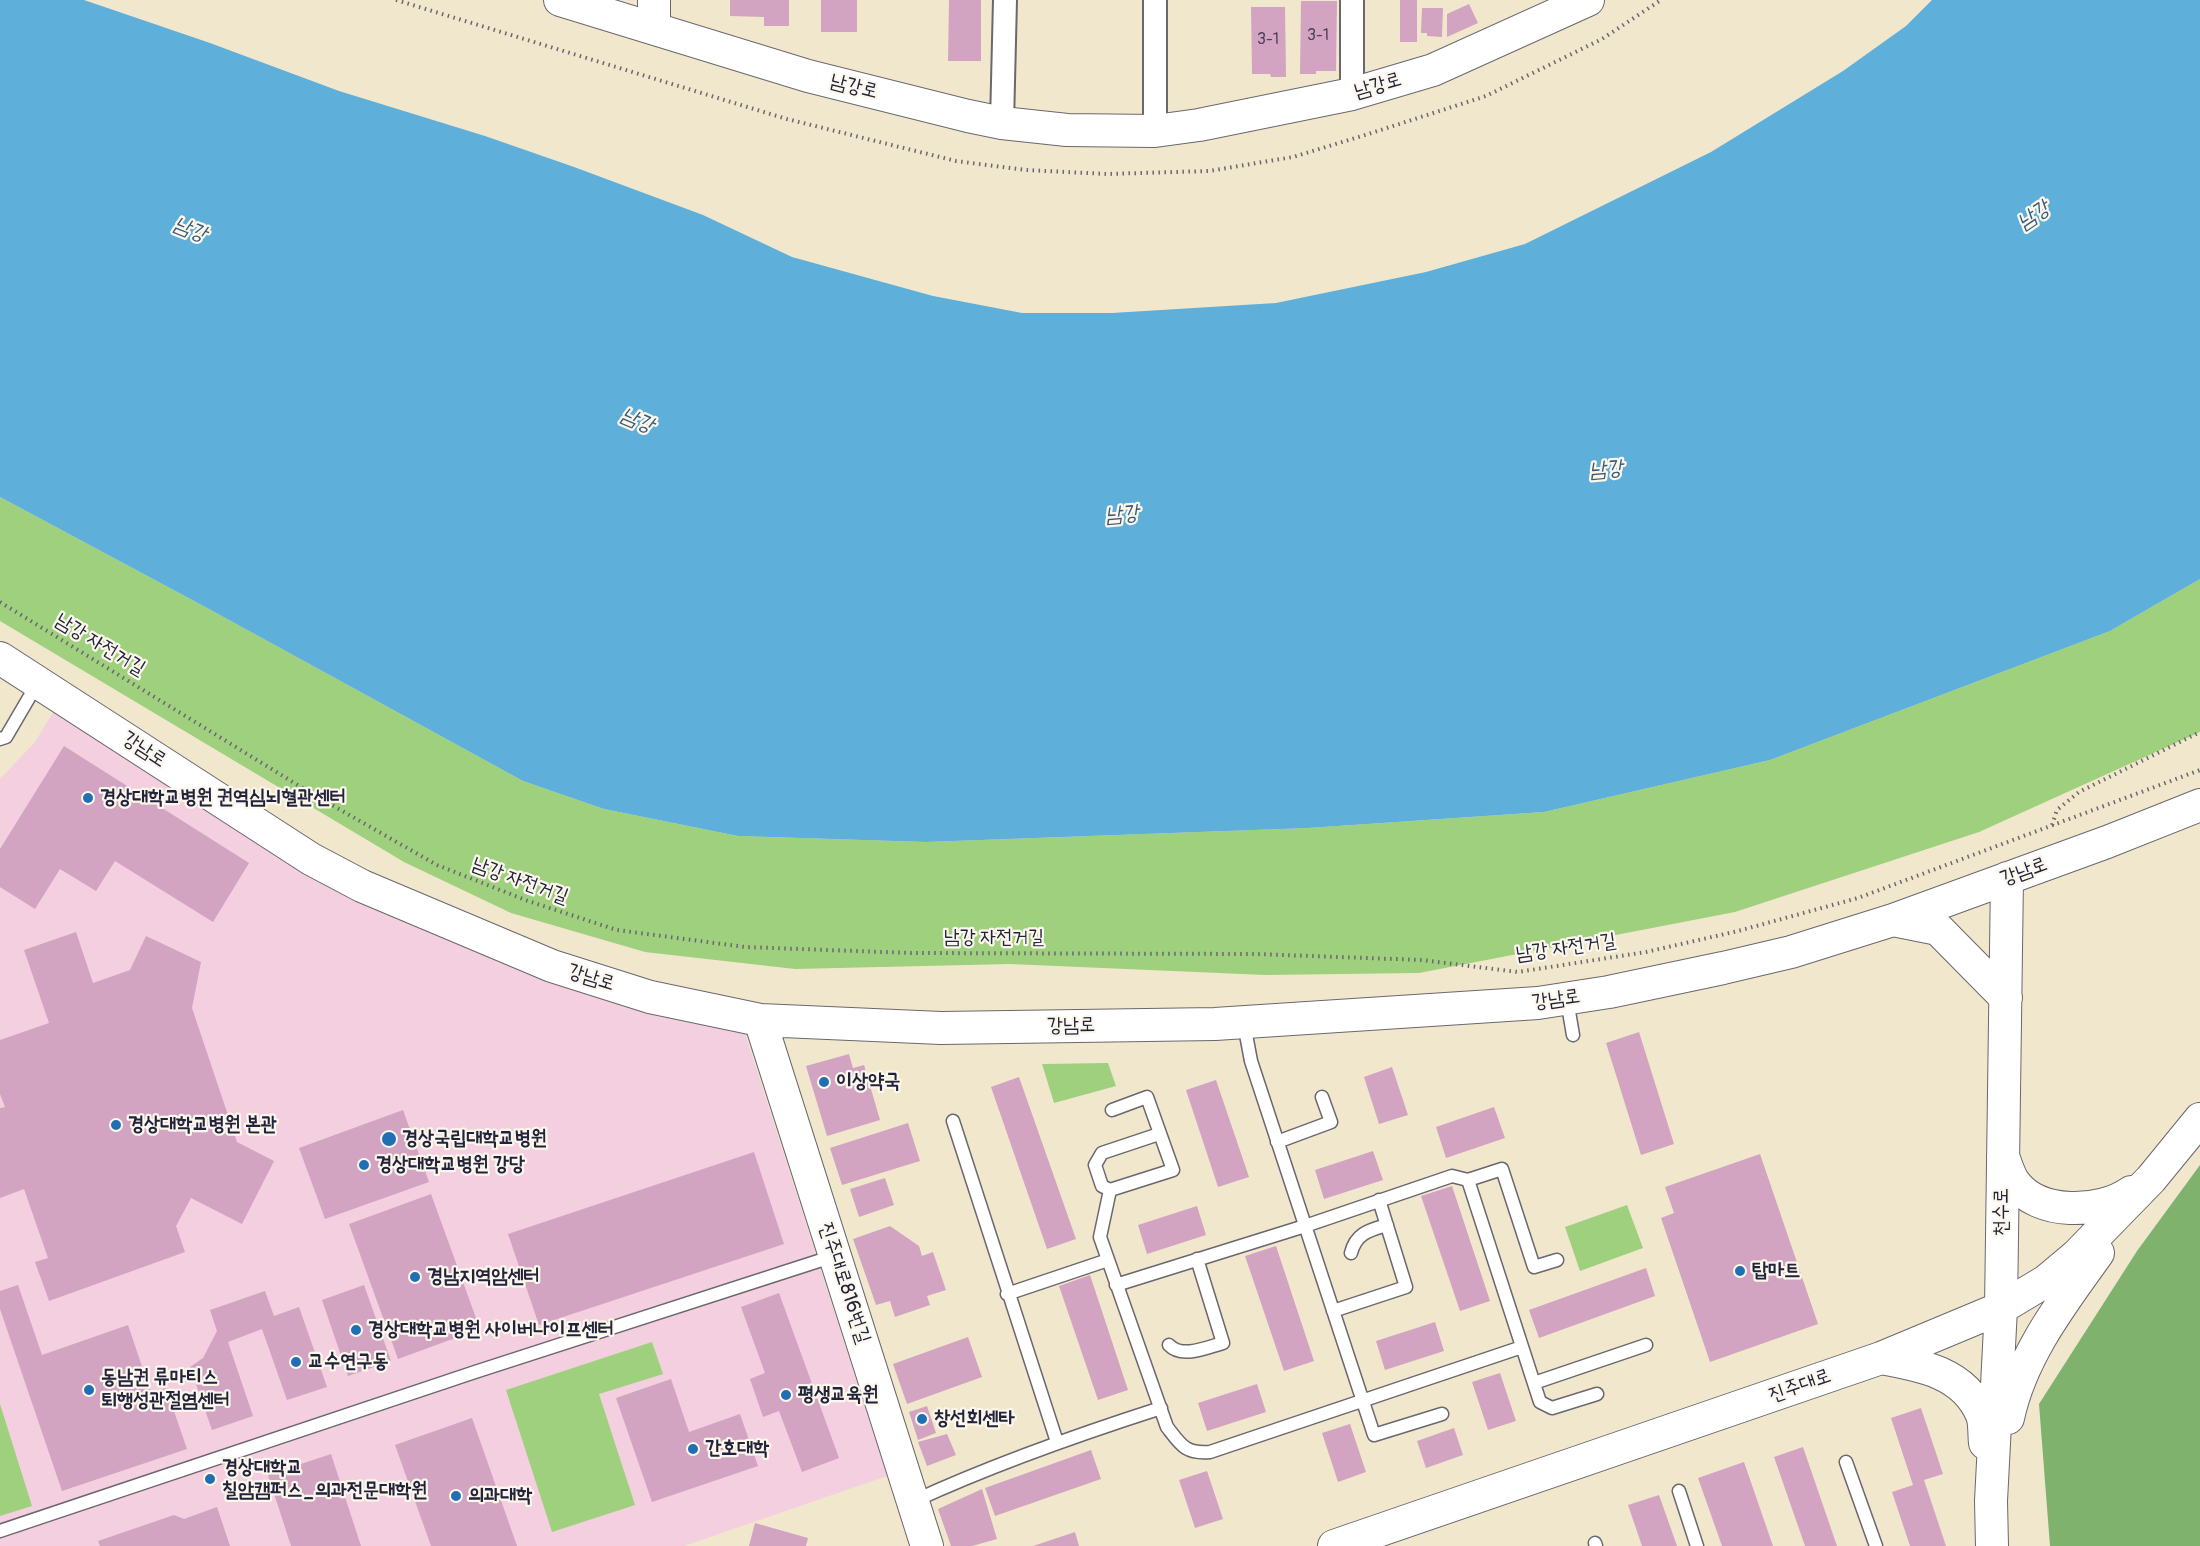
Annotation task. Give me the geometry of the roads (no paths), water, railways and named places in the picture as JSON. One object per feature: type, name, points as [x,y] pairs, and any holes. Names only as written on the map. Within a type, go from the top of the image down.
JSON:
[{"type":"street","name":"남강로","points":[[560,0],[654,14],[808,75],[1002,123],[1067,130],[1155,131],[1199,125],[1352,94],[1433,70],[1588,0]]},
{"type":"street","points":[[1002,123],[1005,0]]},
{"type":"street","points":[[1155,0],[1155,131]]},
{"type":"street","points":[[1352,0],[1352,94]]},
{"type":"street","name":"강남로","points":[[0,658],[39,681],[311,859],[362,885],[552,966],[650,997],[760,1020],[941,1028],[1243,1023],[1491,1007],[1567,999],[1791,952],[1893,920],[2108,842],[2200,805]]},
{"type":"street","name":"천수로","points":[[1992,1546],[1991,1501],[2001,1308],[2007,878]]},
{"type":"street","points":[[1893,920],[1938,929],[2006,998]]},
{"type":"street","name":"진주대로816번길","points":[[760,1020],[927,1546]]},
{"type":"street","name":"진주대로","points":[[1334,1546],[1881,1358],[2001,1308],[2046,1281],[2077,1255],[2151,1179],[2200,1119]]},
{"type":"street","points":[[2002,1152],[2012,1181],[2023,1192],[2042,1202],[2067,1208],[2094,1208],[2120,1200],[2151,1179]]},
{"type":"street","points":[[1991,1501],[2012,1398],[2022,1371],[2072,1288],[2151,1179]]},
{"type":"street","points":[[1881,1358],[1924,1366],[1948,1376],[1968,1394],[1983,1416],[1991,1501]]},
{"type":"lane","points":[[0,739],[6,737],[39,681]]},
{"type":"lane","points":[[1567,999],[1573,1035]]},
{"type":"lane","points":[[1243,1023],[1251,1061],[1374,1435],[1442,1414]]},
{"type":"lane","points":[[1112,1110],[1147,1097],[1173,1170],[1110,1190],[1102,1186],[1095,1165],[1102,1153],[1159,1134]]},
{"type":"lane","points":[[1277,1142],[1331,1122],[1322,1097]]},
{"type":"lane","points":[[953,1121],[1007,1294],[1057,1442]]},
{"type":"lane","points":[[1116,1285],[1305,1226],[1452,1176],[1467,1180],[1502,1169],[1534,1267],[1557,1260]]},
{"type":"lane","points":[[1467,1180],[1540,1402],[1552,1408],[1597,1394]]},
{"type":"lane","points":[[1110,1190],[1100,1237],[1167,1427],[1182,1446],[1190,1451],[1210,1452],[1522,1347]]},
{"type":"lane","points":[[1333,1311],[1407,1287],[1379,1200]]},
{"type":"lane","points":[[1351,1253],[1353,1245],[1365,1232],[1387,1225]]},
{"type":"lane","points":[[0,1531],[464,1375],[835,1256]]},
{"type":"lane","points":[[1169,1345],[1173,1350],[1181,1352],[1223,1343],[1197,1259]]},
{"type":"lane","points":[[1007,1294],[1108,1260]]},
{"type":"lane","points":[[1534,1383],[1646,1345]]},
{"type":"lane","points":[[913,1502],[1057,1442],[1161,1408]]},
{"type":"lane","points":[[1846,1462],[1876,1546]]},
{"type":"lane","points":[[1679,1491],[1697,1546]]},
{"type":"water","name":"남강","points":[[0,0],[84,0],[210,43],[339,91],[485,136],[574,167],[703,215],[792,257],[933,296],[1022,313],[1112,313],[1276,303],[1426,272],[1525,244],[1711,152],[1843,71],[1906,26],[1932,0],[2200,0],[2200,579],[2110,631],[1770,760],[1544,812],[1308,828],[926,842],[738,836],[604,809],[523,781],[0,497]]},
{"type":"place","name":"경상대학교병원 권역심뇌혈관센터","points":[[88,798]]},
{"type":"place","name":"이상약국","points":[[824,1082]]},
{"type":"place","name":"경상대학교병원 본관","points":[[116,1125]]},
{"type":"place","name":"경상국립대학교병원","points":[[389,1139]]},
{"type":"place","name":"경상대학교병원 강당","points":[[364,1165]]},
{"type":"place","name":"탑마트","points":[[1740,1271]]},
{"type":"place","name":"경남지역암센터","points":[[415,1277]]},
{"type":"place","name":"경상대학교병원 사이버나이프센터","points":[[356,1330]]},
{"type":"place","name":"교수연구동","points":[[296,1362]]},
{"type":"place","name":"동남권 류마티스 퇴행성관절염센터","points":[[89,1390]]},
{"type":"place","name":"평생교육원","points":[[786,1395]]},
{"type":"place","name":"창선회센타","points":[[922,1419]]},
{"type":"place","name":"간호대학","points":[[693,1449]]},
{"type":"place","name":"경상대학교 칠암캠퍼스_의과전문대학원","points":[[210,1479]]},
{"type":"place","name":"의과대학","points":[[456,1496]]}]
